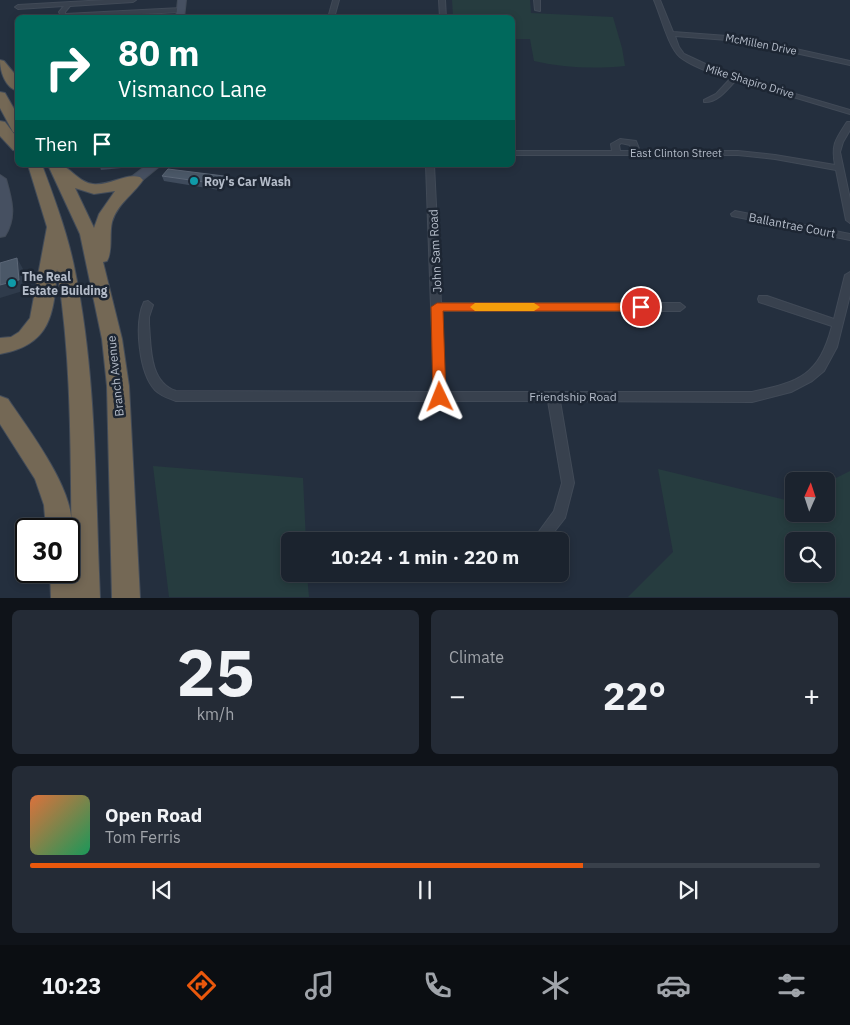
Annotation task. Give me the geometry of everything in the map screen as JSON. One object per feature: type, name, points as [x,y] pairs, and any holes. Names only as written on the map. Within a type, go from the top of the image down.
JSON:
[{"type":"highway","points":[[0,57],[2,67],[15,83]]},
{"type":"highway","points":[[0,96],[15,124]]},
{"type":"highway","points":[[0,125],[15,144]]},
{"type":"highway","points":[[35,167],[54,224],[66,270],[75,333],[82,436],[86,598]]},
{"type":"highway","name":"Branch Avenue","points":[[56,167],[88,234],[112,339],[118,386],[126,598]]},
{"type":"highway","points":[[57,167],[74,183],[84,188],[99,190],[134,180]]},
{"type":"highway","points":[[103,300],[100,234],[105,214],[114,200],[134,180]]},
{"type":"highway","points":[[0,346],[10,345],[29,336],[38,325],[44,305],[54,224]]},
{"type":"highway","points":[[0,405],[46,474],[56,505],[58,518]]},
{"type":"highway","points":[[64,583],[65,598]]},
{"type":"street","points":[[18,7],[133,0]]},
{"type":"street","points":[[122,15],[180,14],[182,0]]},
{"type":"street","points":[[332,15],[336,0]]},
{"type":"street","points":[[442,0],[443,14]]},
{"type":"street","points":[[537,0],[538,10]]},
{"type":"street","name":"Mike Shapiro Drive","points":[[657,0],[676,47],[682,54],[708,69],[850,112]]},
{"type":"street","points":[[63,15],[62,12],[69,3]]},
{"type":"street","name":"McMillen Drive","points":[[670,34],[741,39],[850,63]]},
{"type":"street","points":[[706,101],[718,95],[735,78]]},
{"type":"street","points":[[850,124],[837,148],[838,168],[850,220]]},
{"type":"street","points":[[616,153],[614,144],[624,141],[633,143],[637,153]]},
{"type":"street","name":"East Clinton Street","points":[[515,153],[747,154],[838,168]]},
{"type":"street","points":[[134,180],[152,167]]},
{"type":"street","name":"John Sam Road","points":[[430,167],[440,397]]},
{"type":"street","points":[[0,179],[8,212],[0,233]]},
{"type":"street","name":"Ballantrae Court","points":[[734,214],[850,237]]},
{"type":"street","name":"Friendship Road","points":[[148,305],[144,324],[150,371],[157,387],[163,393],[171,396],[220,398],[752,397],[777,393],[797,384],[820,368],[832,347],[850,275]]},
{"type":"street","points":[[763,299],[837,324]]},
{"type":"street","points":[[437,307],[680,307]]},
{"type":"street","points":[[546,532],[560,514],[568,483],[553,397]]},
{"type":"green space","points":[[452,0],[530,0],[531,13],[613,17],[625,66],[580,67],[534,61],[530,39],[515,39],[515,15],[453,15]]},
{"type":"green space","points":[[153,466],[303,478],[306,532],[281,532],[281,582],[308,582],[309,597],[169,597]]},
{"type":"green space","points":[[658,469],[785,500],[785,522],[835,522],[835,478],[850,471],[850,597],[628,597],[673,552]]},
{"type":"building","points":[[168,169],[224,176],[218,184],[162,176]]},
{"type":"building","points":[[17,258],[19,280],[0,285],[0,263]]},
{"type":"slow traffic","points":[[475,307],[534,307]]},
{"type":"place","name":"Roy's Car Wash","points":[[194,181]]},
{"type":"place","name":"The Real Estate Building","points":[[12,283]]},
{"type":"route","points":[[440,397],[437,307],[641,307]]}]
